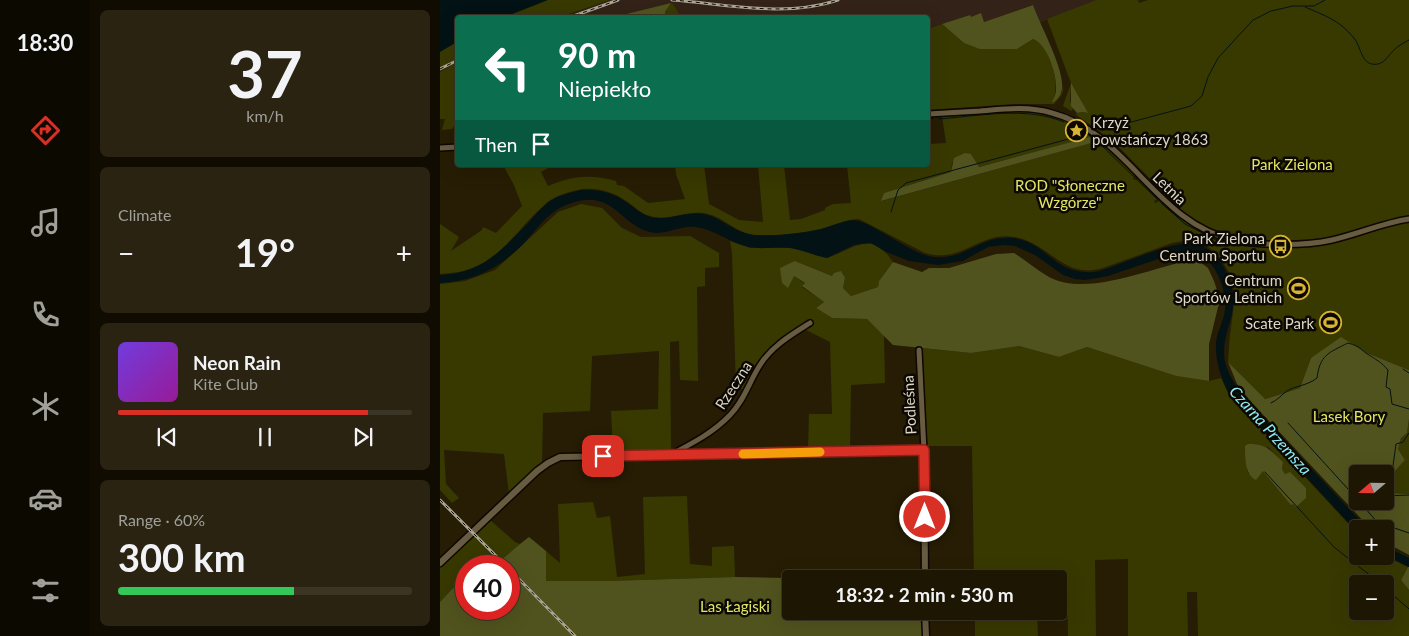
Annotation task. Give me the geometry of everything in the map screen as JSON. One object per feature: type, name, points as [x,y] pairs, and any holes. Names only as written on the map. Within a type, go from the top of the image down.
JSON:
[{"type":"street","name":"Letnia","points":[[930,114],[1022,109],[1046,111],[1067,118],[1097,135],[1187,220],[1213,234],[1235,241],[1266,244],[1320,242],[1409,220]]},
{"type":"street","points":[[440,148],[455,147]]},
{"type":"street","name":"Rzeczna","points":[[672,455],[723,423],[741,401],[764,360],[786,338],[810,323]]},
{"type":"street","name":"Podleśna","points":[[919,350],[924,450],[925,570]]},
{"type":"street","points":[[440,563],[537,471],[560,457],[924,450]]},
{"type":"street","points":[[925,620],[926,636]]},
{"type":"shaded area","points":[[610,0],[1096,0],[1039,23],[1032,5],[984,22],[969,15],[930,28],[930,15],[680,15],[671,3],[622,15],[568,15]]},
{"type":"green space","points":[[440,0],[610,0],[566,15],[455,15],[455,59],[440,68]]},
{"type":"green space","points":[[1096,0],[1138,0],[1139,3],[1148,0],[1409,0],[1409,370],[1367,353],[1352,344],[1311,358],[1300,388],[1264,399],[1228,362],[1234,307],[1234,289],[1229,273],[1212,250],[1207,246],[1191,241],[1172,243],[1103,268],[1077,269],[1067,265],[1037,246],[1014,237],[1002,236],[980,242],[961,251],[938,255],[925,253],[859,219],[802,232],[755,235],[741,231],[710,214],[690,213],[663,217],[650,216],[641,212],[623,198],[611,193],[598,189],[584,189],[565,193],[550,201],[501,250],[484,263],[462,271],[440,274],[440,224],[459,237],[451,251],[482,230],[483,227],[496,233],[522,206],[504,167],[550,167],[541,172],[548,186],[581,177],[598,177],[616,181],[617,185],[624,186],[648,203],[685,199],[675,167],[704,167],[709,204],[739,220],[763,222],[758,167],[784,167],[790,220],[801,219],[825,210],[825,208],[833,204],[851,203],[847,167],[930,167],[930,144],[946,143],[942,116],[1004,111],[1050,115],[1065,120],[1077,127],[1075,132],[1078,127],[1086,130],[1094,137],[978,167],[971,154],[952,163],[951,172],[884,193],[882,201],[1094,142],[1098,139],[1134,174],[1133,179],[1138,178],[1159,198],[1154,201],[1155,203],[1160,201],[1159,199],[1164,193],[1118,146],[1075,114],[1087,113],[1071,85],[1070,101],[1073,109],[1071,111],[1063,106],[1071,83],[1047,19]]},
{"type":"green space","points":[[671,3],[680,15],[665,15]]},
{"type":"green space","points":[[671,3],[665,15],[622,15]]},
{"type":"green space","points":[[1033,5],[1060,71],[1062,89],[1054,102],[1052,102],[1056,93],[1056,84],[1053,69],[1047,54],[1038,42],[1033,39],[1017,49],[980,49],[964,43],[942,24],[981,13],[984,22]]},
{"type":"green space","points":[[942,24],[964,43],[1017,49],[1033,39],[1040,43],[1045,50],[1053,67],[1056,85],[1053,101],[1062,92],[1063,86],[1063,91],[1054,104],[1014,104],[930,110],[930,28]]},
{"type":"green space","points":[[455,63],[455,124],[452,129],[442,130],[445,119],[440,119],[440,72]]},
{"type":"green space","points":[[1071,83],[1088,113],[1077,113],[1071,106]]},
{"type":"green space","points":[[1090,137],[1095,142],[881,201],[884,193],[951,172],[954,158],[965,153],[971,154],[979,167]]},
{"type":"green space","points":[[581,204],[602,208],[622,228],[641,237],[690,236],[719,253],[719,267],[705,268],[705,286],[697,287],[698,381],[680,380],[679,341],[670,342],[671,453],[613,453],[611,411],[658,409],[659,351],[592,356],[590,411],[543,413],[542,465],[509,494],[504,454],[444,450],[446,484],[459,498],[452,503],[440,490],[440,284],[465,281],[495,270],[558,212]]},
{"type":"green space","points":[[730,241],[750,248],[793,248],[827,258],[854,246],[870,244],[877,246],[885,252],[893,262],[879,281],[878,287],[851,296],[843,288],[845,278],[832,276],[795,261],[794,276],[805,284],[802,287],[824,302],[816,308],[832,318],[867,319],[884,335],[885,383],[851,385],[850,450],[808,449],[809,414],[832,414],[830,342],[800,327],[782,337],[767,354],[744,389],[736,389],[732,253]]},
{"type":"green space","points":[[1014,253],[1049,277],[1065,283],[1083,284],[1122,279],[1196,259],[1208,268],[1220,299],[1209,344],[1209,381],[1176,376],[1087,347],[1059,357],[1019,346],[971,353],[893,345],[867,319],[832,318],[816,308],[824,302],[802,286],[805,283],[794,276],[788,288],[782,283],[780,268],[795,261],[832,276],[834,273],[841,271],[845,278],[843,288],[851,296],[878,287],[879,281],[893,262],[922,272],[929,268],[949,268],[996,254]]},
{"type":"green space","name":"Lasek Bory","points":[[1341,337],[1367,353],[1409,370],[1409,419],[1407,433],[1401,438],[1398,449],[1405,460],[1394,472],[1394,465],[1349,465],[1349,506],[1252,403],[1237,384],[1228,362],[1265,399],[1300,388],[1311,358]]},
{"type":"green space","points":[[1019,346],[1059,357],[1087,347],[1176,376],[1209,381],[1221,378],[1229,395],[1349,524],[1349,565],[1394,565],[1394,560],[1408,567],[1401,580],[1409,590],[1409,636],[1198,636],[1197,592],[1187,592],[1188,636],[1128,636],[1128,559],[1095,560],[1096,636],[1068,636],[1067,570],[974,570],[972,446],[928,446],[925,434],[921,348],[971,353]],"holes":[[[1268,447],[1283,462],[1282,469],[1285,474],[1290,473],[1306,488],[1263,471],[1248,473],[1245,456]]]},
{"type":"green space","points":[[1409,419],[1409,494],[1394,493],[1394,472],[1405,460],[1398,449],[1401,438],[1407,433]]},
{"type":"green space","points":[[1248,444],[1260,445],[1268,448],[1275,454],[1283,462],[1282,469],[1285,474],[1290,472],[1306,488],[1306,498],[1296,507],[1293,504],[1291,505],[1263,471],[1256,480],[1252,478],[1246,461],[1245,446]]},
{"type":"green space","name":"Lasek Bory","points":[[1394,493],[1409,494],[1409,555],[1394,547],[1394,520],[1362,520],[1353,510],[1394,510]]},
{"type":"green space","points":[[687,496],[690,564],[712,566],[712,547],[734,546],[735,577],[546,581],[546,551],[560,563],[558,504],[593,502],[597,518],[610,516],[617,577],[645,574],[643,497]]},
{"type":"green space","points":[[490,520],[515,542],[520,544],[507,555],[455,555],[455,587],[440,602],[440,567]]},
{"type":"green space","name":"Las Łagiski","points":[[529,537],[546,551],[546,581],[735,577],[782,578],[782,620],[923,620],[923,636],[440,636],[440,602],[455,587],[455,620],[520,620],[520,555],[507,555]]},
{"type":"green space","points":[[1409,567],[1409,590],[1401,580]]},
{"type":"green space","points":[[975,620],[1037,620],[1038,636],[975,636]]},
{"type":"water","points":[[440,0],[548,0],[510,15],[455,15],[455,43],[440,52]]},
{"type":"water","name":"Czarna Przemsza","points":[[580,190],[598,191],[621,199],[645,215],[655,218],[697,213],[704,214],[742,232],[756,235],[801,233],[854,220],[868,224],[917,252],[934,257],[955,255],[991,240],[1013,238],[1035,245],[1060,264],[1080,272],[1100,271],[1168,247],[1198,243],[1222,264],[1231,283],[1233,293],[1232,314],[1224,352],[1226,366],[1232,379],[1249,402],[1360,520],[1349,520],[1349,523],[1229,394],[1223,382],[1216,356],[1217,339],[1224,313],[1224,295],[1216,272],[1212,265],[1202,256],[1179,252],[1108,276],[1085,280],[1063,275],[1035,255],[1015,246],[1004,245],[988,247],[963,261],[938,265],[909,261],[886,252],[871,243],[854,245],[827,258],[790,248],[749,247],[702,228],[689,227],[661,233],[650,232],[631,223],[607,204],[586,200],[572,203],[552,213],[517,250],[487,271],[465,279],[440,283],[440,275],[468,270],[480,265],[500,251],[540,209],[559,196]]},
{"type":"water","points":[[1394,550],[1409,558],[1409,567],[1394,560]]},
{"type":"waterway","points":[[1109,128],[1191,106],[1202,96],[1208,77],[1218,58],[1253,20],[1271,11],[1293,6],[1314,6],[1325,0]]},
{"type":"waterway","points":[[1305,7],[1332,19],[1343,27],[1357,42],[1368,63],[1378,64],[1382,62],[1396,48],[1409,40]]},
{"type":"waterway","points":[[939,119],[1018,113],[1034,114],[1064,122]]},
{"type":"waterway","points":[[891,212],[898,190],[906,183],[1087,134],[1092,137]]},
{"type":"waterway","points":[[1097,141],[1133,176]]},
{"type":"waterway","points":[[1136,179],[1157,199]]},
{"type":"waterway","points":[[1161,203],[1185,224],[1220,242]]},
{"type":"waterway","points":[[1271,403],[1290,389],[1309,383],[1317,378],[1323,359],[1335,349],[1348,343],[1358,347],[1388,370],[1386,387],[1390,389],[1392,404],[1409,409]]},
{"type":"waterway","points":[[1403,369],[1409,373]]},
{"type":"waterway","points":[[1288,423],[1349,490]]},
{"type":"waterway","points":[[1393,465],[1396,444],[1403,442],[1409,433]]},
{"type":"waterway","points":[[1265,472],[1334,547],[1370,575]]},
{"type":"waterway","points":[[1394,496],[1409,495]]},
{"type":"waterway","points":[[1367,510],[1377,522],[1409,533]]},
{"type":"waterway","points":[[1394,596],[1409,609]]},
{"type":"railway","points":[[576,15],[618,0]]},
{"type":"railway","points":[[672,0],[735,7],[777,9],[818,5],[838,0]]},
{"type":"railway","points":[[440,69],[455,62]]},
{"type":"railway","points":[[440,500],[495,555]]},
{"type":"railway","points":[[520,580],[575,636]]},
{"type":"slow traffic","points":[[743,454],[820,452]]},
{"type":"place","name":"Krzyż powstańczy 1863","points":[[1076,131]]},
{"type":"place","name":"Park Zielona Centrum Sportu","points":[[1281,247]]},
{"type":"place","name":"Centrum Sportów Letnich","points":[[1298,289]]},
{"type":"place","name":"Scate Park","points":[[1330,323]]},
{"type":"route","points":[[603,456],[924,450],[925,517]]},
{"type":"park label","name":"Park Zielona","points":[[1292,164]]},
{"type":"park label","name":"ROD \"Słoneczne Wzgórze\"","points":[[1070,194]]}]
